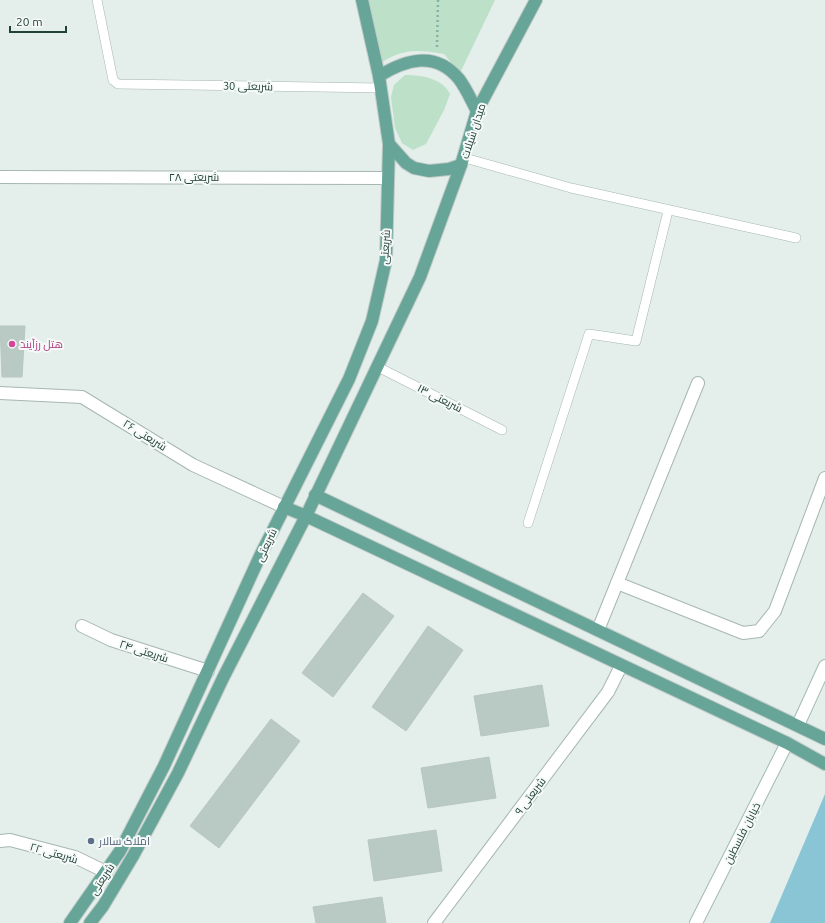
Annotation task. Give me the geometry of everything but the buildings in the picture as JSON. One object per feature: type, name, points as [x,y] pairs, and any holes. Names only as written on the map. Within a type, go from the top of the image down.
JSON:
[{"type":"main road","points":[[362,0],[380,82],[389,144]]},
{"type":"main road","name":"میدان شیلات","points":[[389,144],[406,163],[414,168],[429,171],[449,169],[463,161],[477,111],[536,0]]},
{"type":"main road","points":[[380,82],[394,66],[407,62],[426,60],[446,68],[458,79],[477,111]]},
{"type":"main road","name":"شریعتی","points":[[70,923],[120,851],[164,766],[284,507],[349,379],[372,321],[386,260],[389,144]]},
{"type":"main road","name":"شریعتی","points":[[90,923],[103,906],[133,856],[178,773],[223,678],[306,516],[420,277],[463,161]]},
{"type":"main road","points":[[315,495],[825,739]]},
{"type":"main road","points":[[284,507],[306,516],[788,744],[825,764]]},
{"type":"street","name":"شریعتی ۲۸","points":[[0,177],[388,178]]},
{"type":"street","points":[[598,630],[698,383]]},
{"type":"street","name":"شریعتی ۲۶","points":[[0,393],[82,397],[193,466],[284,507]]},
{"type":"street","points":[[617,583],[743,633],[759,631],[776,611],[825,478]]},
{"type":"street","name":"شریعتی ۲۴","points":[[82,626],[111,640],[208,671]]},
{"type":"street","name":"شریعتی ۹","points":[[434,923],[608,692],[621,666]]},
{"type":"street","points":[[798,725],[825,666]]},
{"type":"street","name":"خیابان فلسطین","points":[[696,923],[788,744]]},
{"type":"street","name":"شریعتی ۲۲","points":[[0,841],[10,840],[75,857],[106,872]]},
{"type":"lane","name":"شریعتی 30","points":[[96,0],[113,80],[115,83],[122,85],[380,82]]},
{"type":"lane","points":[[463,161],[668,211],[796,238]]},
{"type":"lane","points":[[528,523],[589,334],[636,341],[668,211]]},
{"type":"lane","name":"شریعتی ۱۳","points":[[378,367],[502,430]]},
{"type":"path","points":[[437,64],[438,0]]},
{"type":"green space","points":[[368,0],[495,0],[460,73],[444,54],[411,51],[389,58],[381,63]]},
{"type":"green space","points":[[405,75],[430,78],[442,84],[450,94],[444,110],[426,144],[413,150],[402,143],[395,128],[391,97],[394,85]]},
{"type":"water","points":[[825,794],[825,923],[770,923]]},
{"type":"place","name":"هتل رزآیند","points":[[12,344]]},
{"type":"place","name":"املاک سالار","points":[[91,841]]}]
